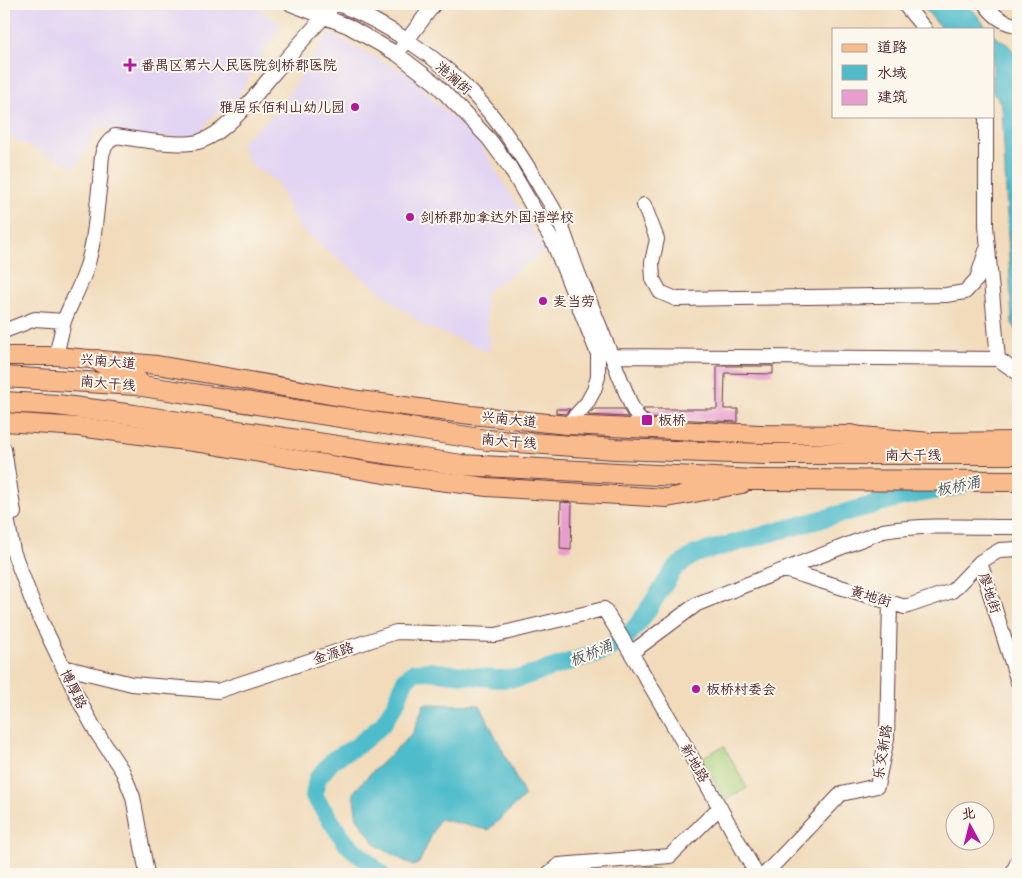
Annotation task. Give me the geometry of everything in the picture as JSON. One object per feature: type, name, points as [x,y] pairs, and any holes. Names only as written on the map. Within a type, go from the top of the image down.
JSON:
[{"type":"highway","points":[[96,360],[148,387]]},
{"type":"highway","name":"南大干线","points":[[4,376],[148,387],[487,440],[615,448],[764,454],[1018,454]]},
{"type":"highway","name":"南大干线","points":[[4,418],[57,405],[462,465],[606,474],[766,480],[1018,481]]},
{"type":"highway","points":[[850,435],[944,455]]},
{"type":"main road","name":"兴南大道","points":[[4,356],[56,356],[157,365],[368,401],[471,415],[567,425],[760,434],[850,435],[931,442],[1018,441]]},
{"type":"street","name":"滟澜街","points":[[292,4],[348,26],[397,54],[435,83],[465,112],[509,166],[578,289]]},
{"type":"street","name":"滟澜街","points":[[337,4],[355,10],[407,40],[447,70],[474,95],[504,130],[557,216],[577,270],[578,289]]},
{"type":"street","points":[[56,356],[64,321],[84,275],[88,259],[101,174],[102,154],[106,143],[114,136],[187,144],[199,142],[211,136],[232,119],[337,4]]},
{"type":"street","points":[[904,4],[924,28]]},
{"type":"street","points":[[984,4],[1000,20],[1018,25]]},
{"type":"street","points":[[397,54],[433,5]]},
{"type":"street","points":[[986,118],[986,226],[998,356]]},
{"type":"street","points":[[526,195],[540,186]]},
{"type":"street","points":[[644,204],[657,239],[652,262],[653,279],[660,292],[676,299],[946,295],[965,292],[977,279],[988,245]]},
{"type":"street","points":[[578,289],[612,356],[631,405],[638,418],[649,429]]},
{"type":"street","points":[[567,425],[587,403],[598,377],[598,354],[578,289]]},
{"type":"street","points":[[4,332],[35,318],[64,321]]},
{"type":"street","points":[[612,356],[998,356],[1018,373]]},
{"type":"street","points":[[4,449],[18,538],[8,546]]},
{"type":"street","name":"博厚路","points":[[4,501],[8,546],[34,606],[97,733],[123,772],[132,797],[147,874]]},
{"type":"street","points":[[631,653],[697,604],[883,531],[926,527],[1018,527]]},
{"type":"street","name":"黄地街","points":[[785,570],[905,607],[952,591],[980,562],[1000,550],[1018,549]]},
{"type":"street","name":"廖地街","points":[[980,562],[1018,682]]},
{"type":"street","name":"乐交新路","points":[[765,874],[841,794],[877,786],[887,738],[890,602]]},
{"type":"street","name":"金源路","points":[[63,667],[132,684],[218,691],[396,632],[496,635],[604,609]]},
{"type":"street","name":"新地路","points":[[604,609],[720,807],[756,874]]},
{"type":"street","points":[[548,874],[559,865],[670,856],[720,807]]},
{"type":"street","points":[[1012,874],[1018,861]]},
{"type":"shaded area","name":"番禺区第六人民医院剑桥郡医院","points":[[4,4],[251,4],[281,24],[233,105],[224,113],[216,112],[200,132],[182,137],[132,136],[98,126],[75,168],[4,134]]},
{"type":"shaded area","name":"剑桥郡加拿达外国语学校","points":[[328,33],[413,77],[437,103],[477,140],[545,251],[485,293],[490,352],[424,326],[299,228],[277,182],[250,164],[240,143],[278,111]]},
{"type":"green space","points":[[724,746],[747,788],[725,800],[701,758]]},
{"type":"green space","points":[[657,869],[663,874],[576,874],[624,870]]},
{"type":"water","points":[[921,4],[968,4],[987,28],[941,28]]},
{"type":"water","points":[[994,36],[1008,45],[1018,57],[1018,333],[1012,323],[1002,105],[994,93]]},
{"type":"water","points":[[424,704],[480,705],[525,796],[488,830],[439,819],[419,863],[413,866],[376,845],[357,818],[353,793],[413,733]]},
{"type":"building","points":[[717,366],[773,366],[773,374],[725,373],[724,409],[738,409],[738,422],[651,418],[645,413],[643,409],[717,409]]},
{"type":"building","points":[[556,409],[570,409],[565,414],[556,413]]},
{"type":"building","points":[[594,409],[623,409],[628,417],[588,415]]},
{"type":"building","points":[[561,502],[572,503],[571,550],[560,549]]},
{"type":"waterway","name":"板桥涌","points":[[381,874],[346,843],[314,796],[317,779],[334,759],[357,746],[382,725],[396,703],[405,680],[414,672],[428,671],[497,679],[520,678],[603,651],[625,639],[641,620],[675,568],[695,554],[894,499],[959,486]]},
{"type":"place","name":"番禺区第六人民医院剑桥郡医院","points":[[130,65]]},
{"type":"place","name":"雅居乐佰利山幼儿园","points":[[355,107]]},
{"type":"place","name":"剑桥郡加拿达外国语学校","points":[[410,217]]},
{"type":"place","name":"麦当劳","points":[[543,301]]},
{"type":"place","name":"板桥","points":[[647,420]]},
{"type":"place","name":"板桥村委会","points":[[696,689]]}]
